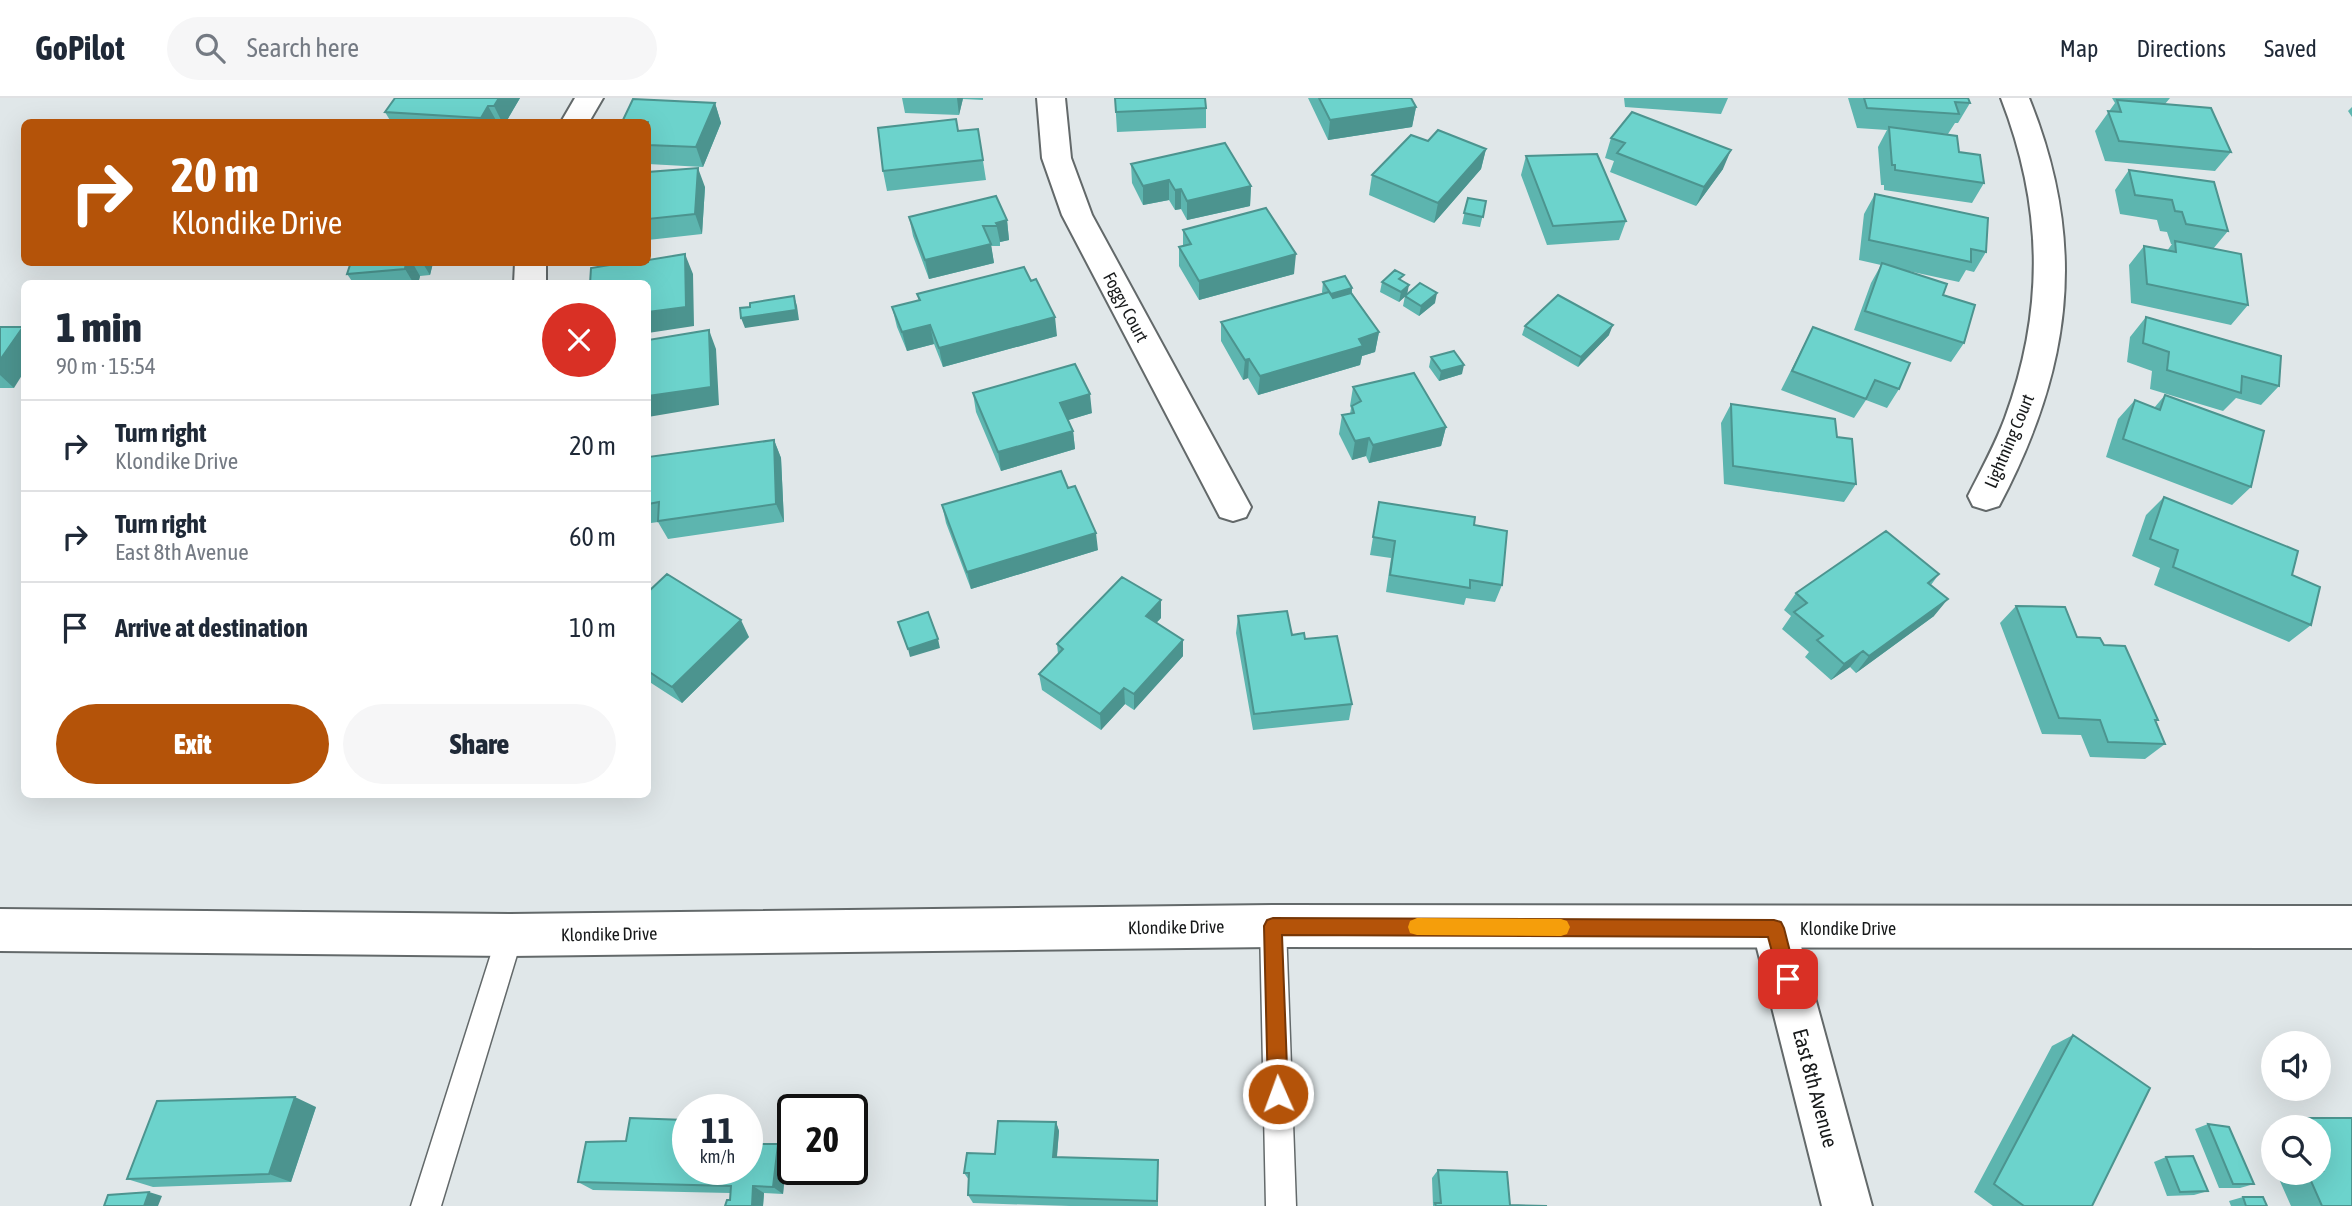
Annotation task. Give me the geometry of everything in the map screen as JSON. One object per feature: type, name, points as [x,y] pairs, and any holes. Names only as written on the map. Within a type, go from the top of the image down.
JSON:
[{"type":"street","points":[[577,119],[589,98]]},
{"type":"street","name":"Foggy Court","points":[[1051,98],[1051,136],[1061,179],[1077,215],[1233,507]]},
{"type":"street","name":"Lightning Court","points":[[1986,496],[2022,420],[2036,374],[2050,290],[2049,228],[2040,170],[2015,98]]},
{"type":"street","name":"Klondike Drive","points":[[0,930],[510,934],[1273,926],[2352,927]]},
{"type":"street","name":"East 8th Avenue","points":[[1774,928],[1847,1206]]},
{"type":"lane","points":[[1273,926],[1282,1206]]},
{"type":"lane","points":[[426,1206],[510,934]]},
{"type":"building","points":[[395,98],[499,98],[494,106],[488,106],[481,118],[385,112]]},
{"type":"building","points":[[1115,98],[1205,98],[1206,108],[1116,112]]},
{"type":"building","points":[[1319,98],[1411,98],[1416,107],[1330,120]]},
{"type":"building","points":[[1864,98],[1968,98],[1970,103],[1955,102],[1959,114],[1867,108]]},
{"type":"building","points":[[633,99],[715,103],[696,147],[651,145],[651,119],[623,119]]},
{"type":"building","points":[[2117,100],[2211,108],[2231,152],[2119,141],[2108,111],[2121,112]]},
{"type":"building","points":[[1632,112],[1731,150],[1704,187],[1617,153],[1625,143],[1611,138]]},
{"type":"building","points":[[956,119],[958,131],[978,129],[983,160],[883,171],[878,128]]},
{"type":"building","points":[[1889,127],[1957,136],[1959,152],[1980,155],[1984,183],[1895,170],[1895,165],[1892,165]]},
{"type":"building","points":[[1438,130],[1486,149],[1438,203],[1372,175],[1411,135],[1428,141]]},
{"type":"building","points":[[1225,143],[1251,186],[1187,201],[1181,189],[1175,190],[1169,180],[1143,186],[1131,164]]},
{"type":"building","points":[[1597,154],[1626,221],[1553,226],[1526,156]]},
{"type":"building","points":[[698,168],[695,214],[651,219],[651,172]]},
{"type":"building","points":[[2129,170],[2214,182],[2228,231],[2186,224],[2182,212],[2175,211],[2172,200],[2135,195]]},
{"type":"building","points":[[1875,194],[1988,218],[1986,252],[1971,249],[1971,262],[1869,240]]},
{"type":"building","points":[[996,196],[1007,220],[996,223],[998,226],[983,226],[991,244],[925,260],[909,217]]},
{"type":"building","points":[[1468,198],[1486,201],[1483,217],[1464,213]]},
{"type":"building","points":[[1266,208],[1296,254],[1199,281],[1179,247],[1191,244],[1183,230]]},
{"type":"building","points":[[2175,241],[2241,254],[2248,305],[2147,284],[2144,246],[2176,252]]},
{"type":"building","points":[[685,254],[686,307],[651,312],[651,280],[590,280],[591,268],[651,266],[651,260]]},
{"type":"building","points":[[1882,263],[1947,284],[1943,295],[1975,305],[1964,343],[1865,311]]},
{"type":"building","points":[[350,266],[405,266],[405,269],[347,274]]},
{"type":"building","points":[[1024,267],[1031,281],[1036,279],[1055,317],[939,348],[930,325],[902,332],[892,307],[920,300],[917,294]]},
{"type":"building","points":[[1395,270],[1404,275],[1399,279],[1409,285],[1401,292],[1382,282]]},
{"type":"building","points":[[1345,276],[1352,288],[1331,294],[1323,282]]},
{"type":"building","points":[[1420,283],[1437,293],[1421,306],[1405,296]]},
{"type":"building","points":[[1329,292],[1333,298],[1351,293],[1379,332],[1359,339],[1363,346],[1260,376],[1249,359],[1245,360],[1221,322]]},
{"type":"building","points":[[1558,295],[1613,325],[1581,357],[1525,326]]},
{"type":"building","points":[[794,296],[796,310],[741,318],[740,308],[750,307],[750,303]]},
{"type":"building","points":[[2146,317],[2281,356],[2279,386],[2242,376],[2241,393],[2167,370],[2169,352],[2143,343]]},
{"type":"building","points":[[0,327],[21,327],[21,330],[0,360]]},
{"type":"building","points":[[1813,327],[1910,363],[1899,389],[1875,380],[1866,399],[1792,371]]},
{"type":"building","points":[[709,330],[711,387],[651,396],[651,340]]},
{"type":"building","points":[[1454,351],[1464,365],[1441,371],[1431,357]]},
{"type":"building","points":[[1075,364],[1090,394],[1060,403],[1073,431],[998,452],[973,393]]},
{"type":"building","points":[[1414,373],[1446,427],[1373,445],[1369,438],[1355,441],[1342,415],[1354,413],[1352,406],[1361,401],[1353,387]]},
{"type":"building","points":[[2165,395],[2264,431],[2251,487],[2123,439],[2135,400],[2160,410]]},
{"type":"building","points":[[1731,404],[1835,419],[1837,437],[1852,439],[1856,484],[1733,466]]},
{"type":"building","points":[[774,440],[776,504],[658,521],[659,502],[651,503],[651,457]]},
{"type":"building","points":[[1061,471],[1068,488],[1075,486],[1096,533],[967,572],[942,505]]},
{"type":"building","points":[[2164,497],[2298,551],[2292,575],[2320,587],[2311,625],[2173,567],[2178,550],[2150,539]]},
{"type":"building","points":[[1379,502],[1475,517],[1474,525],[1507,531],[1502,585],[1470,580],[1470,588],[1390,575],[1395,541],[1373,537]]},
{"type":"building","points":[[1886,531],[1939,574],[1928,583],[1948,599],[1869,656],[1863,651],[1844,664],[1817,640],[1823,636],[1794,612],[1807,603],[1796,593]]},
{"type":"building","points":[[667,574],[741,620],[672,687],[651,673],[651,589]]},
{"type":"building","points":[[1122,577],[1161,600],[1146,616],[1183,640],[1134,694],[1124,688],[1100,714],[1039,674],[1063,649],[1057,644]]},
{"type":"building","points":[[2016,606],[2065,607],[2077,637],[2100,638],[2104,645],[2125,646],[2158,720],[2155,720],[2165,744],[2108,742],[2100,720],[2059,718]]},
{"type":"building","points":[[1287,611],[1292,635],[1304,633],[1305,639],[1337,636],[1352,704],[1254,714],[1238,616]]},
{"type":"building","points":[[928,612],[938,639],[908,649],[898,622]]},
{"type":"building","points":[[2073,1035],[2150,1088],[2092,1206],[2024,1206],[1994,1184]]},
{"type":"building","points":[[295,1097],[269,1174],[127,1179],[157,1101]]},
{"type":"building","points":[[630,1118],[672,1120],[672,1184],[578,1182],[586,1142],[626,1141]]},
{"type":"building","points":[[2331,1118],[2352,1118],[2352,1206],[2322,1206],[2313,1185],[2331,1185]]},
{"type":"building","points":[[998,1121],[1056,1122],[1053,1157],[1158,1160],[1157,1201],[968,1195],[969,1173],[964,1173],[967,1153],[995,1154]]},
{"type":"building","points":[[2208,1124],[2229,1127],[2254,1184],[2233,1184]]},
{"type":"building","points":[[763,1144],[777,1144],[773,1187],[753,1186],[752,1206],[725,1206],[727,1200],[730,1200],[731,1186],[693,1185],[763,1185]]},
{"type":"building","points":[[2193,1156],[2208,1191],[2180,1192],[2166,1157]]},
{"type":"building","points":[[1438,1170],[1507,1172],[1510,1205],[1547,1206],[1436,1206],[1435,1203],[1441,1203]]},
{"type":"building","points":[[149,1192],[144,1206],[104,1206],[108,1195]]},
{"type":"building","points":[[2243,1197],[2263,1197],[2267,1206],[2246,1206]]},
{"type":"slow traffic","points":[[1417,927],[1561,927]]},
{"type":"route","points":[[1278,1094],[1273,926],[1774,928],[1788,979]]}]
